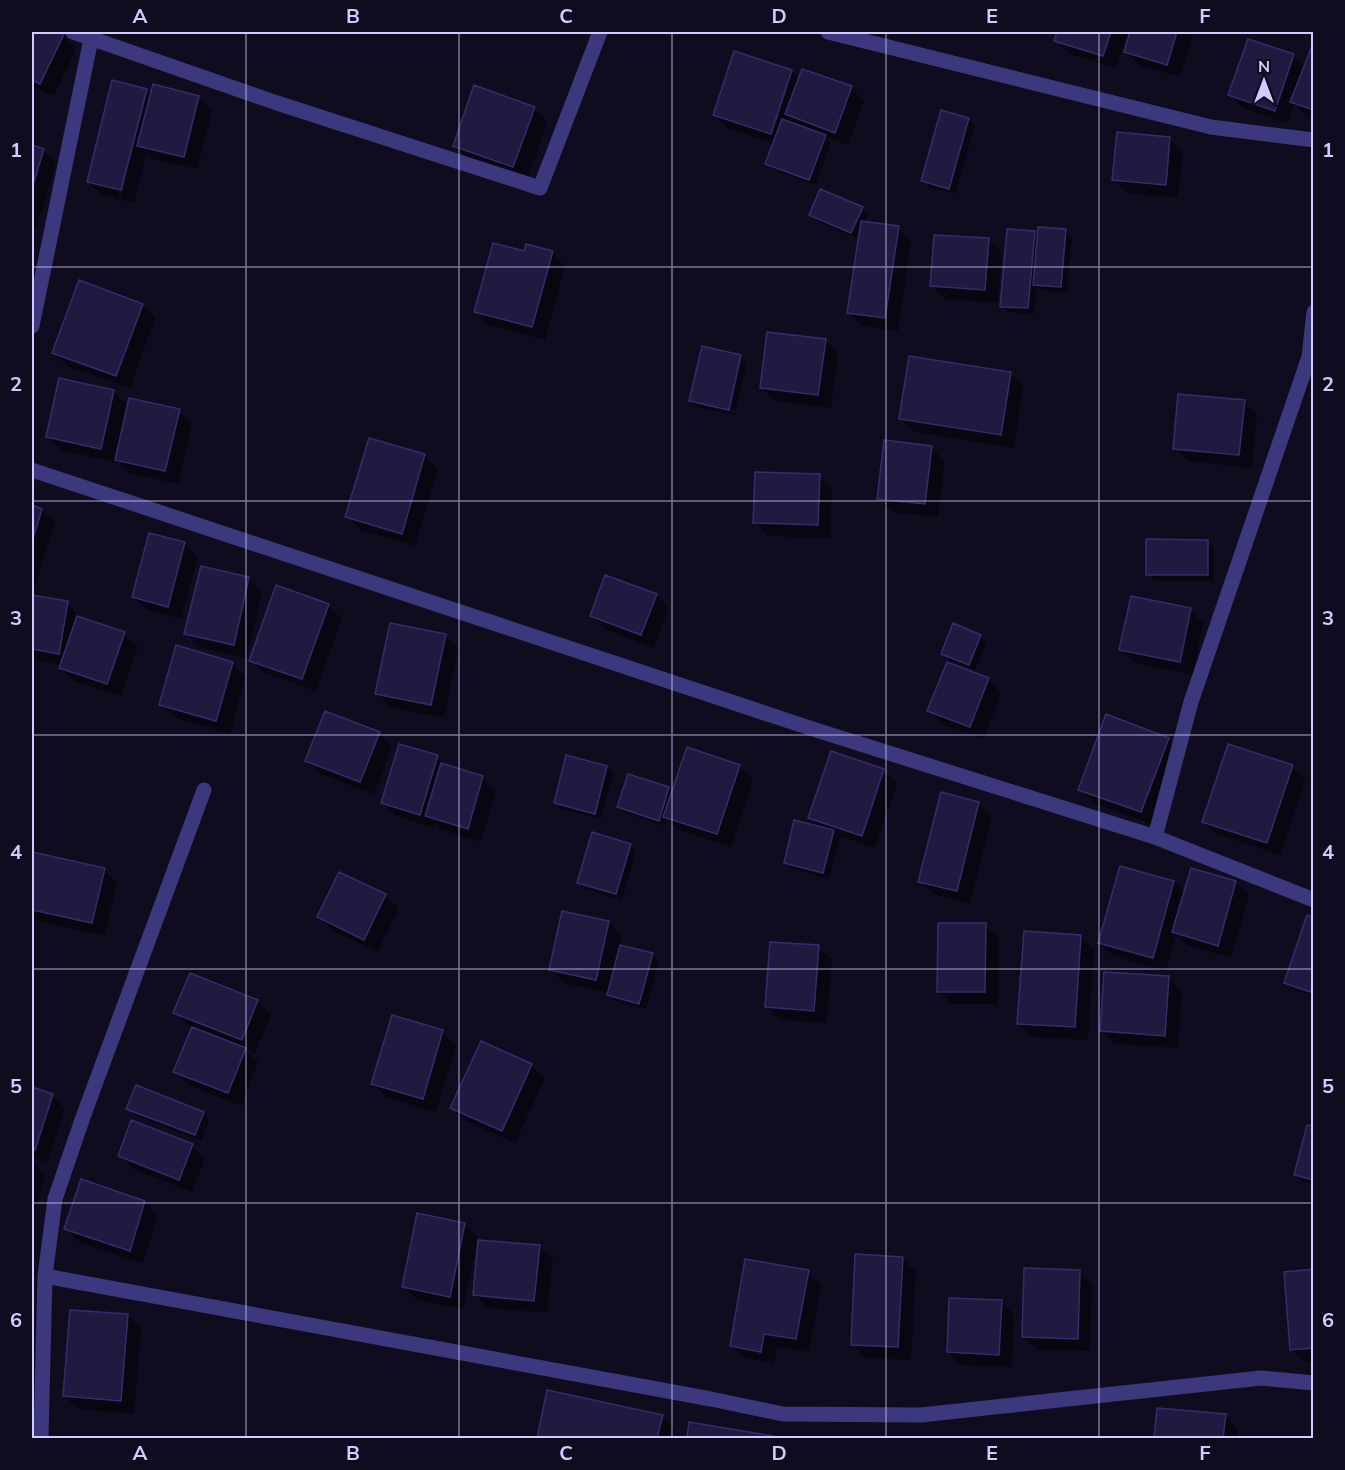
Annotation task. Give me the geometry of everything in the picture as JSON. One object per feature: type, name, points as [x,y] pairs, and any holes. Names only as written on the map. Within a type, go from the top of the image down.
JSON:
[{"type":"street","points":[[73,32],[274,102],[540,188],[600,32]]},
{"type":"street","points":[[828,32],[1210,127],[1314,140]]},
{"type":"street","points":[[32,326],[91,39]]},
{"type":"street","points":[[1155,837],[1191,702],[1311,357],[1314,312]]},
{"type":"street","points":[[32,470],[816,730],[1155,837],[1314,900]]},
{"type":"street","points":[[41,1438],[45,1276],[55,1199],[204,790]]},
{"type":"street","points":[[45,1276],[699,1396],[783,1414],[921,1415],[1261,1378],[1314,1383]]},
{"type":"building","points":[[32,32],[64,34],[40,84],[32,80]]},
{"type":"building","points":[[1057,32],[1111,32],[1103,56],[1054,41]]},
{"type":"building","points":[[1130,32],[1177,32],[1167,65],[1124,52]]},
{"type":"building","points":[[1248,39],[1294,54],[1275,111],[1228,95]]},
{"type":"building","points":[[1314,41],[1314,110],[1290,102]]},
{"type":"building","points":[[734,51],[792,70],[771,134],[713,115]]},
{"type":"building","points":[[802,69],[852,86],[835,133],[785,114]]},
{"type":"building","points":[[112,80],[147,89],[121,190],[87,182]]},
{"type":"building","points":[[153,84],[199,96],[184,157],[137,146]]},
{"type":"building","points":[[474,85],[535,107],[513,167],[453,146]]},
{"type":"building","points":[[941,110],[969,118],[949,189],[921,181]]},
{"type":"building","points":[[782,119],[826,135],[809,180],[765,164]]},
{"type":"building","points":[[1117,132],[1170,137],[1166,185],[1112,180]]},
{"type":"building","points":[[32,145],[44,149],[32,188]]},
{"type":"building","points":[[820,189],[863,207],[851,233],[809,215]]},
{"type":"building","points":[[861,221],[899,226],[885,318],[847,313]]},
{"type":"building","points":[[1038,227],[1066,229],[1061,287],[1033,285]]},
{"type":"building","points":[[1007,229],[1035,231],[1028,308],[1000,307]]},
{"type":"building","points":[[934,235],[989,238],[985,290],[930,286]]},
{"type":"building","points":[[493,243],[524,251],[526,244],[553,251],[532,327],[474,312]]},
{"type":"building","points":[[79,280],[143,304],[116,376],[52,353]]},
{"type":"building","points":[[767,332],[826,339],[818,395],[760,388]]},
{"type":"building","points":[[702,346],[741,355],[729,410],[689,401]]},
{"type":"building","points":[[909,356],[1011,372],[1001,435],[899,419]]},
{"type":"building","points":[[59,378],[114,390],[101,449],[46,437]]},
{"type":"building","points":[[1178,394],[1245,400],[1239,455],[1173,449]]},
{"type":"building","points":[[129,398],[180,409],[165,471],[115,460]]},
{"type":"building","points":[[369,438],[425,454],[402,534],[345,517]]},
{"type":"building","points":[[884,440],[932,446],[925,504],[877,499]]},
{"type":"building","points":[[755,472],[820,474],[818,525],[753,523]]},
{"type":"building","points":[[32,505],[42,509],[32,542]]},
{"type":"building","points":[[149,533],[185,542],[168,607],[132,597]]},
{"type":"building","points":[[1146,539],[1208,540],[1208,575],[1146,575]]},
{"type":"building","points":[[201,566],[249,577],[234,645],[184,634]]},
{"type":"building","points":[[605,575],[657,594],[641,635],[590,616]]},
{"type":"building","points":[[276,585],[329,604],[302,679],[249,661]]},
{"type":"building","points":[[32,595],[68,601],[59,654],[32,649]]},
{"type":"building","points":[[1131,596],[1191,608],[1180,662],[1119,650]]},
{"type":"building","points":[[77,616],[125,632],[107,684],[59,668]]},
{"type":"building","points":[[390,623],[446,634],[431,705],[375,694]]},
{"type":"building","points":[[953,623],[981,635],[969,665],[941,654]]},
{"type":"building","points":[[176,645],[233,662],[216,721],[159,705]]},
{"type":"building","points":[[947,662],[989,678],[970,727],[927,711]]},
{"type":"building","points":[[325,711],[380,732],[360,782],[305,761]]},
{"type":"building","points":[[1106,714],[1169,738],[1141,812],[1078,790]]},
{"type":"building","points":[[399,744],[438,755],[420,815],[381,803]]},
{"type":"building","points":[[1228,744],[1293,765],[1267,843],[1202,822]]},
{"type":"building","points":[[687,747],[740,765],[717,834],[663,817]]},
{"type":"building","points":[[831,751],[884,769],[862,836],[808,818]]},
{"type":"building","points":[[566,755],[607,766],[595,814],[554,803]]},
{"type":"building","points":[[441,763],[483,776],[468,829],[425,816]]},
{"type":"building","points":[[628,774],[669,787],[659,821],[617,807]]},
{"type":"building","points":[[941,792],[979,802],[957,891],[918,882]]},
{"type":"building","points":[[794,820],[834,830],[823,873],[784,863]]},
{"type":"building","points":[[592,832],[631,844],[616,894],[577,883]]},
{"type":"building","points":[[32,852],[105,868],[92,923],[32,910]]},
{"type":"building","points":[[1120,866],[1174,881],[1153,958],[1098,943]]},
{"type":"building","points":[[1191,868],[1236,881],[1218,946],[1172,932]]},
{"type":"building","points":[[339,872],[386,894],[364,940],[317,917]]},
{"type":"building","points":[[562,911],[609,921],[596,980],[549,970]]},
{"type":"building","points":[[1307,915],[1314,917],[1314,982],[1310,992],[1284,983]]},
{"type":"building","points":[[938,923],[986,923],[985,992],[937,992]]},
{"type":"building","points":[[1024,931],[1081,935],[1075,1027],[1017,1024]]},
{"type":"building","points":[[770,942],[819,945],[814,1011],[765,1007]]},
{"type":"building","points":[[620,945],[653,953],[639,1004],[607,995]]},
{"type":"building","points":[[1104,972],[1169,976],[1165,1036],[1100,1031]]},
{"type":"building","points":[[190,973],[258,1000],[242,1040],[173,1013]]},
{"type":"building","points":[[392,1015],[443,1030],[423,1099],[371,1084]]},
{"type":"building","points":[[192,1027],[246,1048],[228,1093],[173,1072]]},
{"type":"building","points":[[481,1041],[532,1064],[502,1131],[450,1108]]},
{"type":"building","points":[[136,1085],[204,1112],[195,1135],[126,1109]]},
{"type":"building","points":[[32,1087],[53,1094],[35,1150],[32,1148]]},
{"type":"building","points":[[131,1120],[193,1144],[179,1180],[118,1156]]},
{"type":"building","points":[[1307,1125],[1314,1126],[1314,1180],[1294,1175]]},
{"type":"building","points":[[81,1179],[145,1201],[130,1251],[64,1229]]},
{"type":"building","points":[[417,1213],[465,1223],[450,1297],[402,1287]]},
{"type":"building","points":[[478,1240],[540,1245],[534,1301],[473,1295]]},
{"type":"building","points":[[855,1254],[903,1257],[898,1347],[851,1345]]},
{"type":"building","points":[[745,1259],[809,1270],[796,1339],[764,1334],[761,1352],[730,1346]]},
{"type":"building","points":[[1024,1268],[1080,1270],[1078,1339],[1022,1337]]},
{"type":"building","points":[[1314,1269],[1314,1348],[1290,1350],[1284,1272]]},
{"type":"building","points":[[949,1298],[1002,1300],[999,1355],[947,1352]]},
{"type":"building","points":[[70,1310],[128,1314],[121,1401],[63,1396]]},
{"type":"building","points":[[547,1390],[663,1415],[657,1438],[537,1438]]},
{"type":"building","points":[[1157,1408],[1226,1414],[1223,1438],[1154,1438]]},
{"type":"building","points":[[689,1422],[773,1436],[773,1438],[687,1438]]}]
